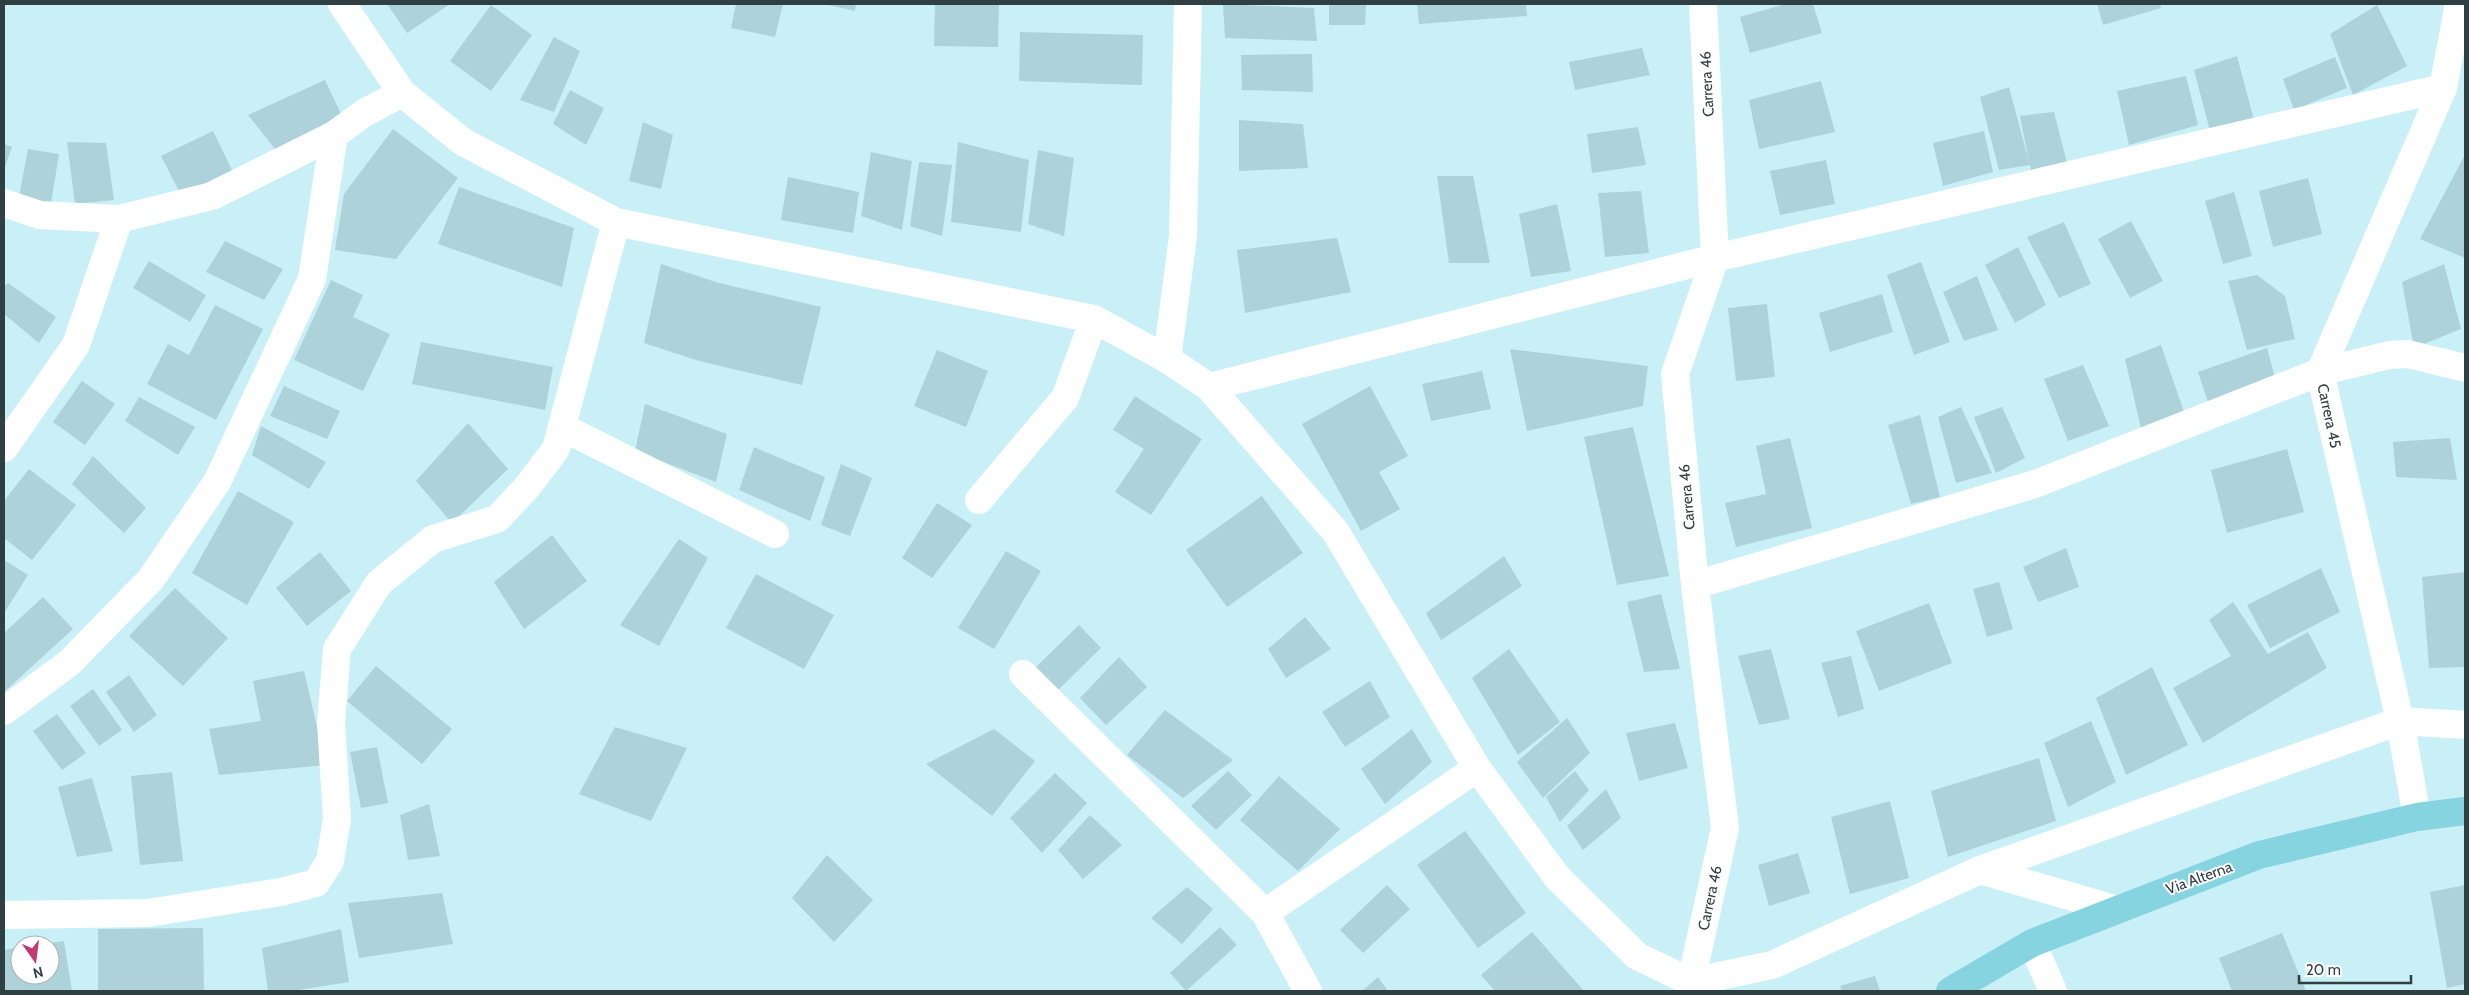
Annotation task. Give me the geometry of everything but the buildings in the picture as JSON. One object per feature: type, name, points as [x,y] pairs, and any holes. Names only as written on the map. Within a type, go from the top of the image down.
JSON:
[{"type":"main road","name":"Via Alterna","points":[[1950,991],[2032,943],[2259,855],[2417,817],[2465,812]]},
{"type":"street","points":[[342,4],[402,93],[463,142],[616,222],[1094,319],[1167,359],[1209,387],[1335,530],[1477,768],[1564,883],[1637,956],[1690,988],[1772,964],[1980,870],[2400,721],[2465,725]]},
{"type":"street","points":[[1167,359],[1183,236],[1188,4]]},
{"type":"street","name":"Carrera 46","points":[[1690,988],[1725,828],[1695,585],[1675,374],[1714,258],[1703,4]]},
{"type":"street","name":"Carrera 45","points":[[2417,817],[2400,721],[2320,372],[2443,88],[2459,4]]},
{"type":"street","points":[[1209,387],[1714,258],[2443,88]]},
{"type":"street","points":[[4,203],[40,215],[120,220],[212,196],[334,134],[364,113],[402,93]]},
{"type":"street","points":[[4,711],[69,663],[151,579],[217,482],[312,279],[334,134]]},
{"type":"street","points":[[4,448],[76,344],[120,220]]},
{"type":"street","points":[[4,915],[148,913],[281,892],[316,883],[330,861],[337,818],[331,722],[337,649],[379,583],[433,539],[497,519],[527,487],[556,449],[616,222]]},
{"type":"street","points":[[979,500],[1065,398],[1094,319]]},
{"type":"street","points":[[1695,585],[2035,484],[2320,372],[2389,354],[2408,354],[2465,368]]},
{"type":"street","points":[[562,427],[775,534]]},
{"type":"street","points":[[1023,674],[1266,913],[1308,991]]},
{"type":"street","points":[[1266,913],[1477,768]]},
{"type":"street","points":[[1980,870],[2114,910]]},
{"type":"street","points":[[2032,943],[2053,991]]}]
